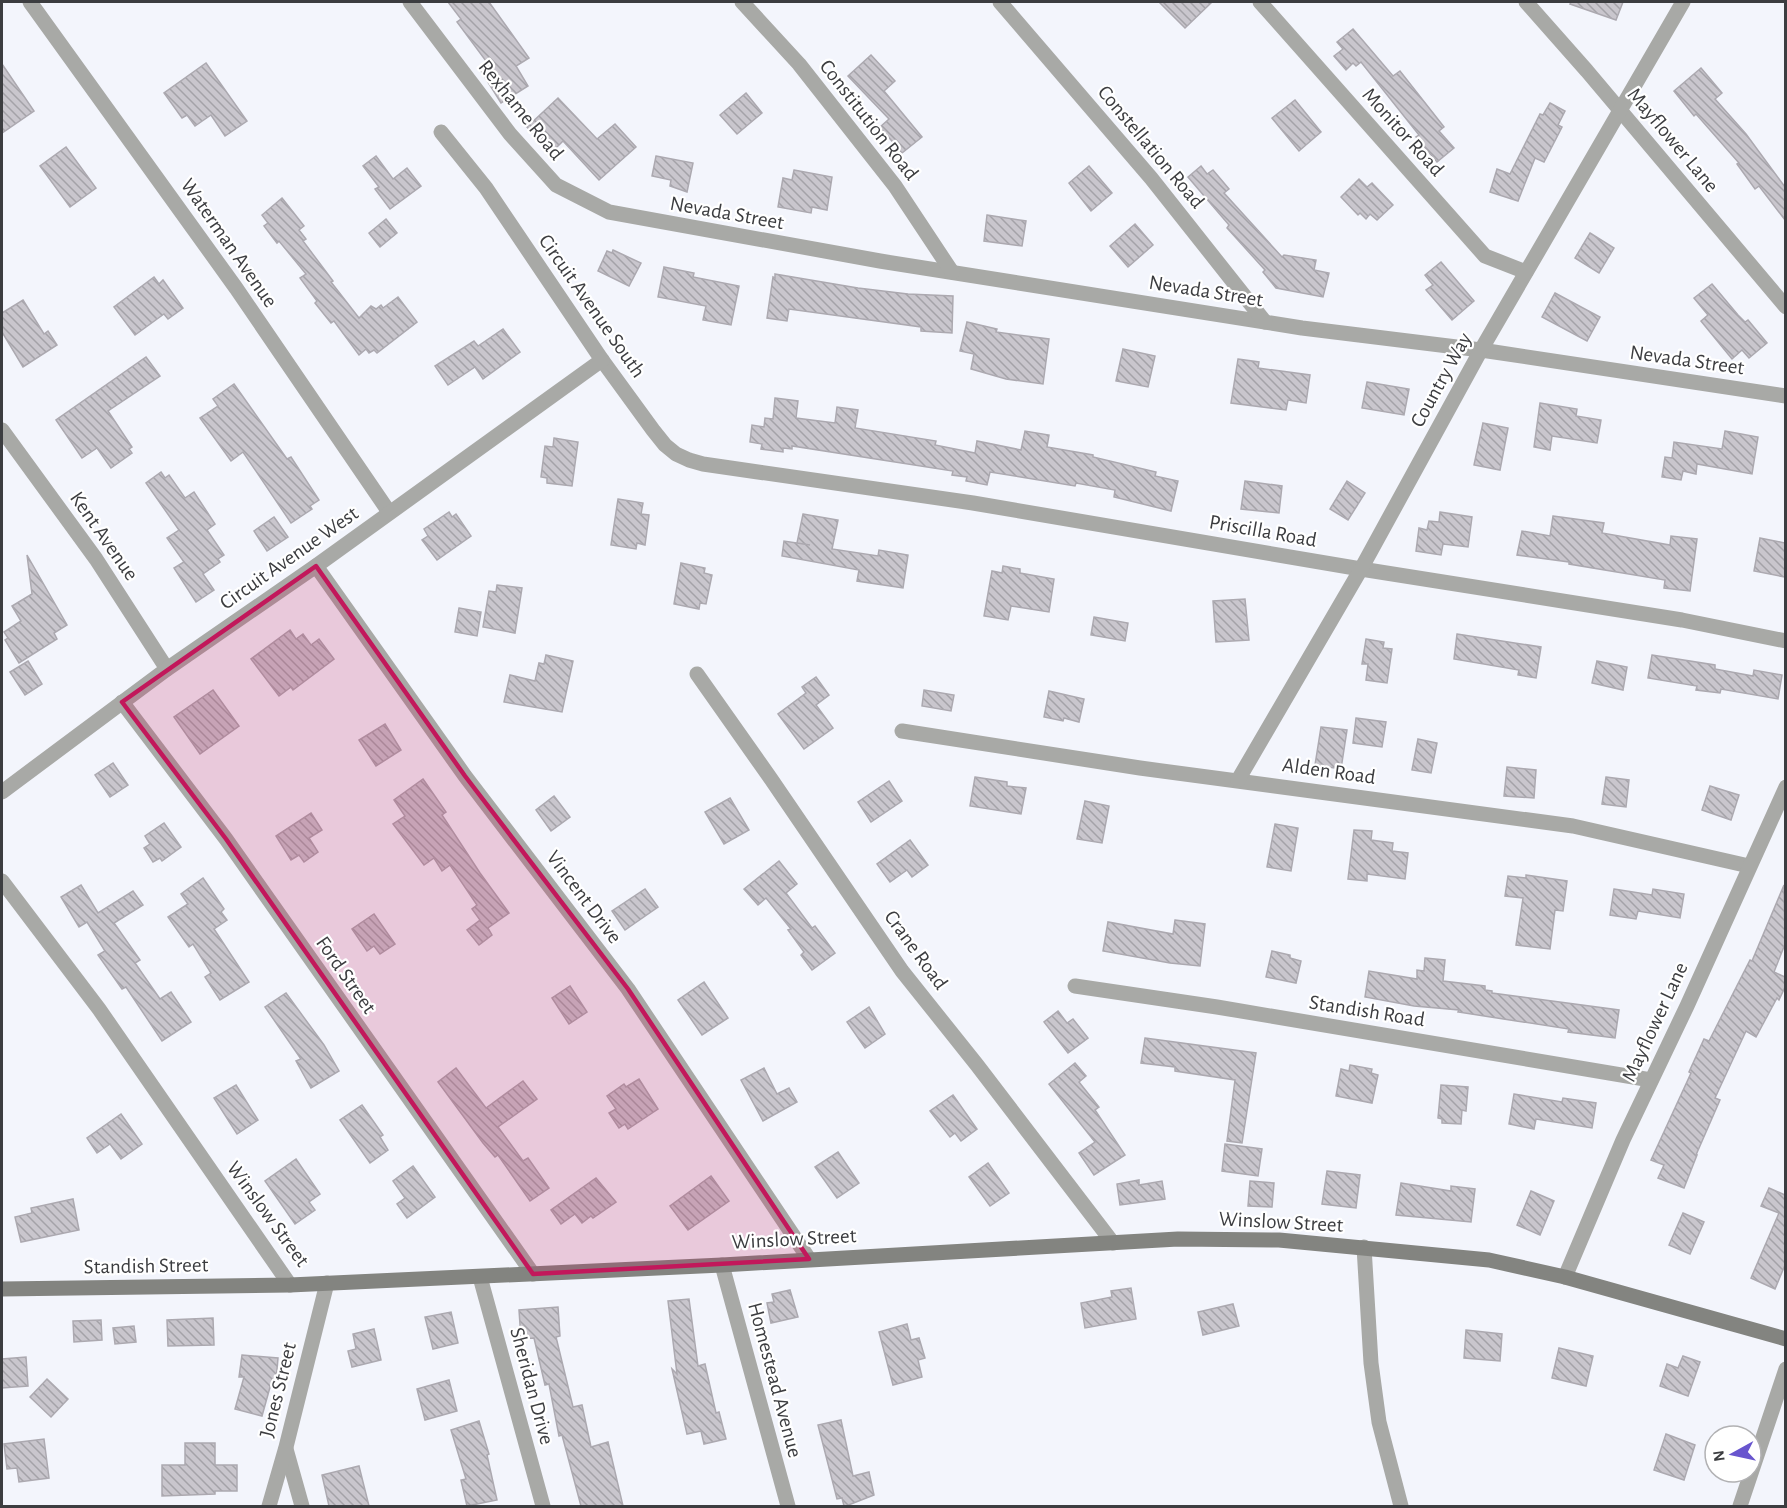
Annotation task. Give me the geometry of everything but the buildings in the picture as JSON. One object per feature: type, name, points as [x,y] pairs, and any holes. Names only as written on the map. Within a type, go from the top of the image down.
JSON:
[{"type":"street","name":"Waterman Avenue","points":[[30,2],[236,288],[389,512]]},
{"type":"street","name":"Rexhame Road","points":[[410,2],[510,134],[556,185],[609,213],[622,215]]},
{"type":"street","name":"Constitution Road","points":[[742,2],[799,64],[895,186],[952,272]]},
{"type":"street","name":"Constellation Road","points":[[1000,2],[1151,178],[1265,322]]},
{"type":"street","name":"Monitor Road","points":[[1260,2],[1485,256],[1526,272]]},
{"type":"street","name":"Mayflower Lane","points":[[1526,2],[1785,307]]},
{"type":"street","name":"Country Way","points":[[1238,780],[1361,569],[1481,350],[1683,2]]},
{"type":"street","name":"Circuit Avenue South","points":[[441,132],[486,189],[602,360],[665,445],[689,460],[733,469]]},
{"type":"street","name":"Nevada Street","points":[[622,215],[952,272],[1265,322],[1481,350],[1785,396]]},
{"type":"street","name":"Circuit Avenue West","points":[[2,792],[167,669],[316,566],[602,360]]},
{"type":"street","name":"Kent Avenue","points":[[2,430],[96,559],[167,669]]},
{"type":"street","name":"Priscilla Road","points":[[733,469],[984,505],[1361,569],[1682,620],[1785,641]]},
{"type":"street","name":"Vincent Drive","points":[[316,566],[465,776],[628,989],[809,1259]]},
{"type":"street","name":"Crane Road","points":[[697,674],[902,971],[978,1065],[1113,1243]]},
{"type":"street","name":"Ford Street","points":[[122,702],[226,840],[533,1274]]},
{"type":"street","name":"Alden Road","points":[[902,731],[1140,768],[1573,826],[1749,866]]},
{"type":"street","name":"Mayflower Lane","points":[[1565,1277],[1623,1140],[1785,787]]},
{"type":"street","name":"Winslow Street","points":[[2,881],[99,1010],[290,1285],[722,1265],[1178,1239],[1279,1240],[1489,1260],[1565,1277],[1785,1339]]},
{"type":"street","name":"Standish Road","points":[[1075,986],[1217,1007],[1651,1080]]},
{"type":"street","points":[[1365,1247],[1371,1363],[1379,1422],[1401,1506]]},
{"type":"street","name":"Homestead Avenue","points":[[722,1265],[788,1506]]},
{"type":"street","name":"Sheridan Drive","points":[[480,1277],[543,1506]]},
{"type":"street","name":"Jones Street","points":[[269,1506],[327,1284]]},
{"type":"street","name":"Standish Street","points":[[2,1290],[290,1285]]},
{"type":"street","points":[[1740,1506],[1785,1369]]},
{"type":"street","points":[[286,1447],[302,1506]]},
{"type":"highlighted area","points":[[316,566],[465,776],[628,989],[809,1259],[533,1274],[226,839],[122,702]]}]
